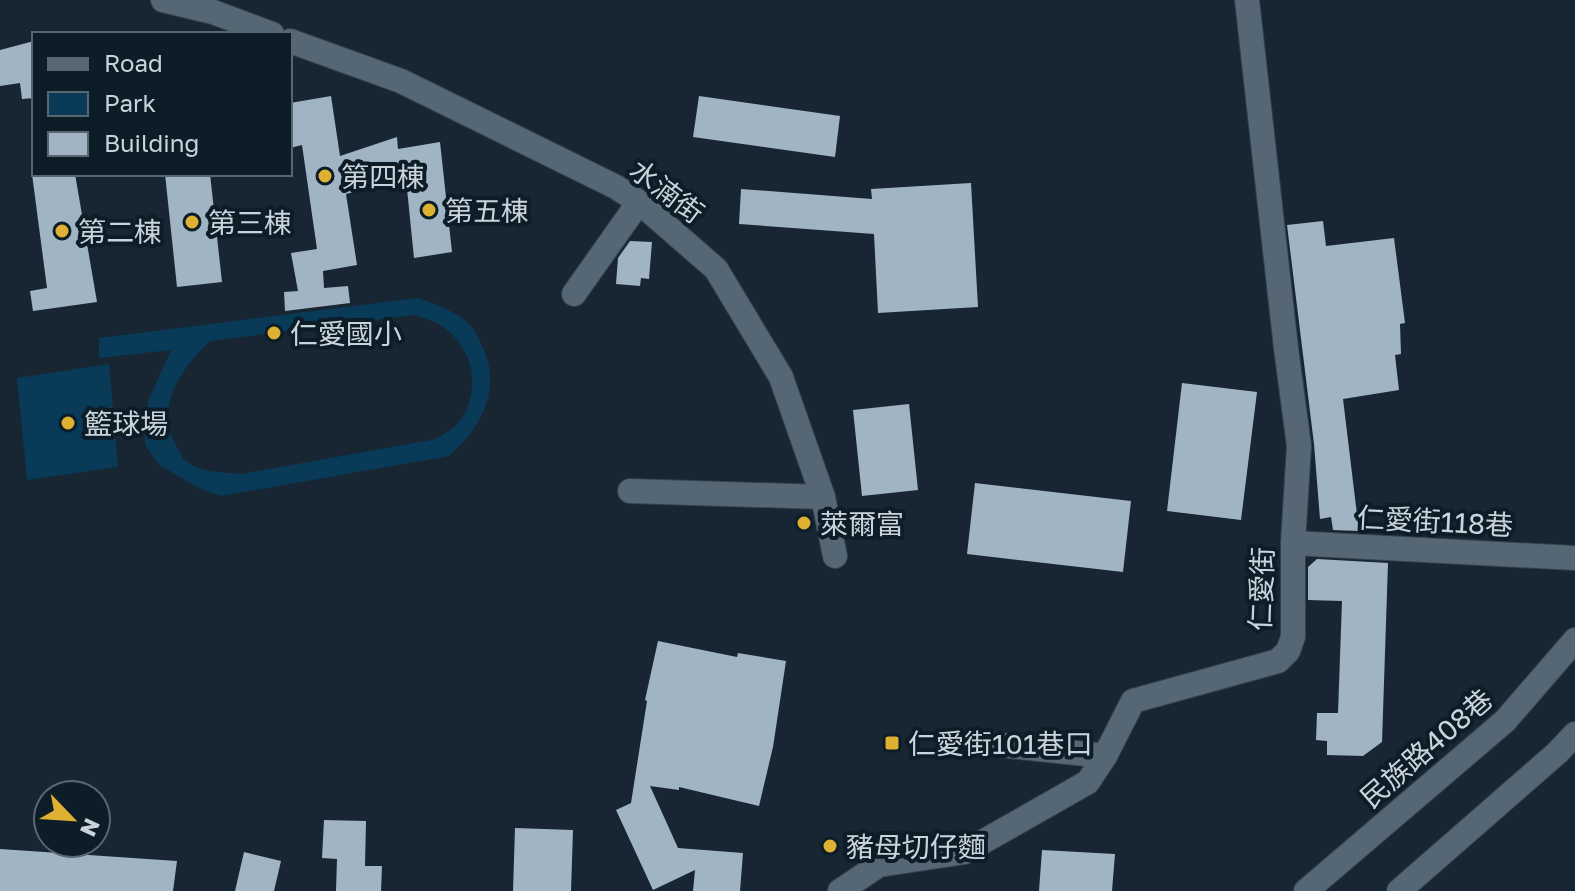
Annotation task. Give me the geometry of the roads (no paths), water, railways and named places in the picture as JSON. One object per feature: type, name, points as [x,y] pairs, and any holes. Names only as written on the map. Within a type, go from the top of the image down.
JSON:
[{"type":"street","points":[[163,0],[213,12],[267,32]]},
{"type":"street","name":"仁愛街","points":[[840,891],[879,865],[965,852],[1088,782],[1133,701],[1278,661],[1288,651],[1293,637],[1293,543],[1299,446],[1247,0]]},
{"type":"street","name":"水湳街","points":[[292,42],[401,81],[616,187],[639,202],[716,269],[781,377],[823,497],[835,556]]},
{"type":"street","points":[[574,294],[639,202]]},
{"type":"street","points":[[630,491],[823,497]]},
{"type":"street","name":"仁愛街118巷","points":[[1293,543],[1575,558]]},
{"type":"street","name":"民族路408巷","points":[[1306,891],[1505,721],[1575,640]]},
{"type":"street","points":[[1399,891],[1575,734]]},
{"type":"street","points":[[981,743],[1105,756]]},
{"type":"place","name":"第四棟","points":[[325,176]]},
{"type":"place","name":"第五棟","points":[[429,210]]},
{"type":"place","name":"第三棟","points":[[192,222]]},
{"type":"place","name":"第二棟","points":[[62,231]]},
{"type":"place","name":"仁愛國小","points":[[274,333]]},
{"type":"place","name":"籃球場","points":[[68,423]]},
{"type":"place","name":"萊爾富","points":[[804,523]]},
{"type":"place","name":"仁愛街101巷口","points":[[892,743]]},
{"type":"place","name":"豬母切仔麵","points":[[830,846]]}]
